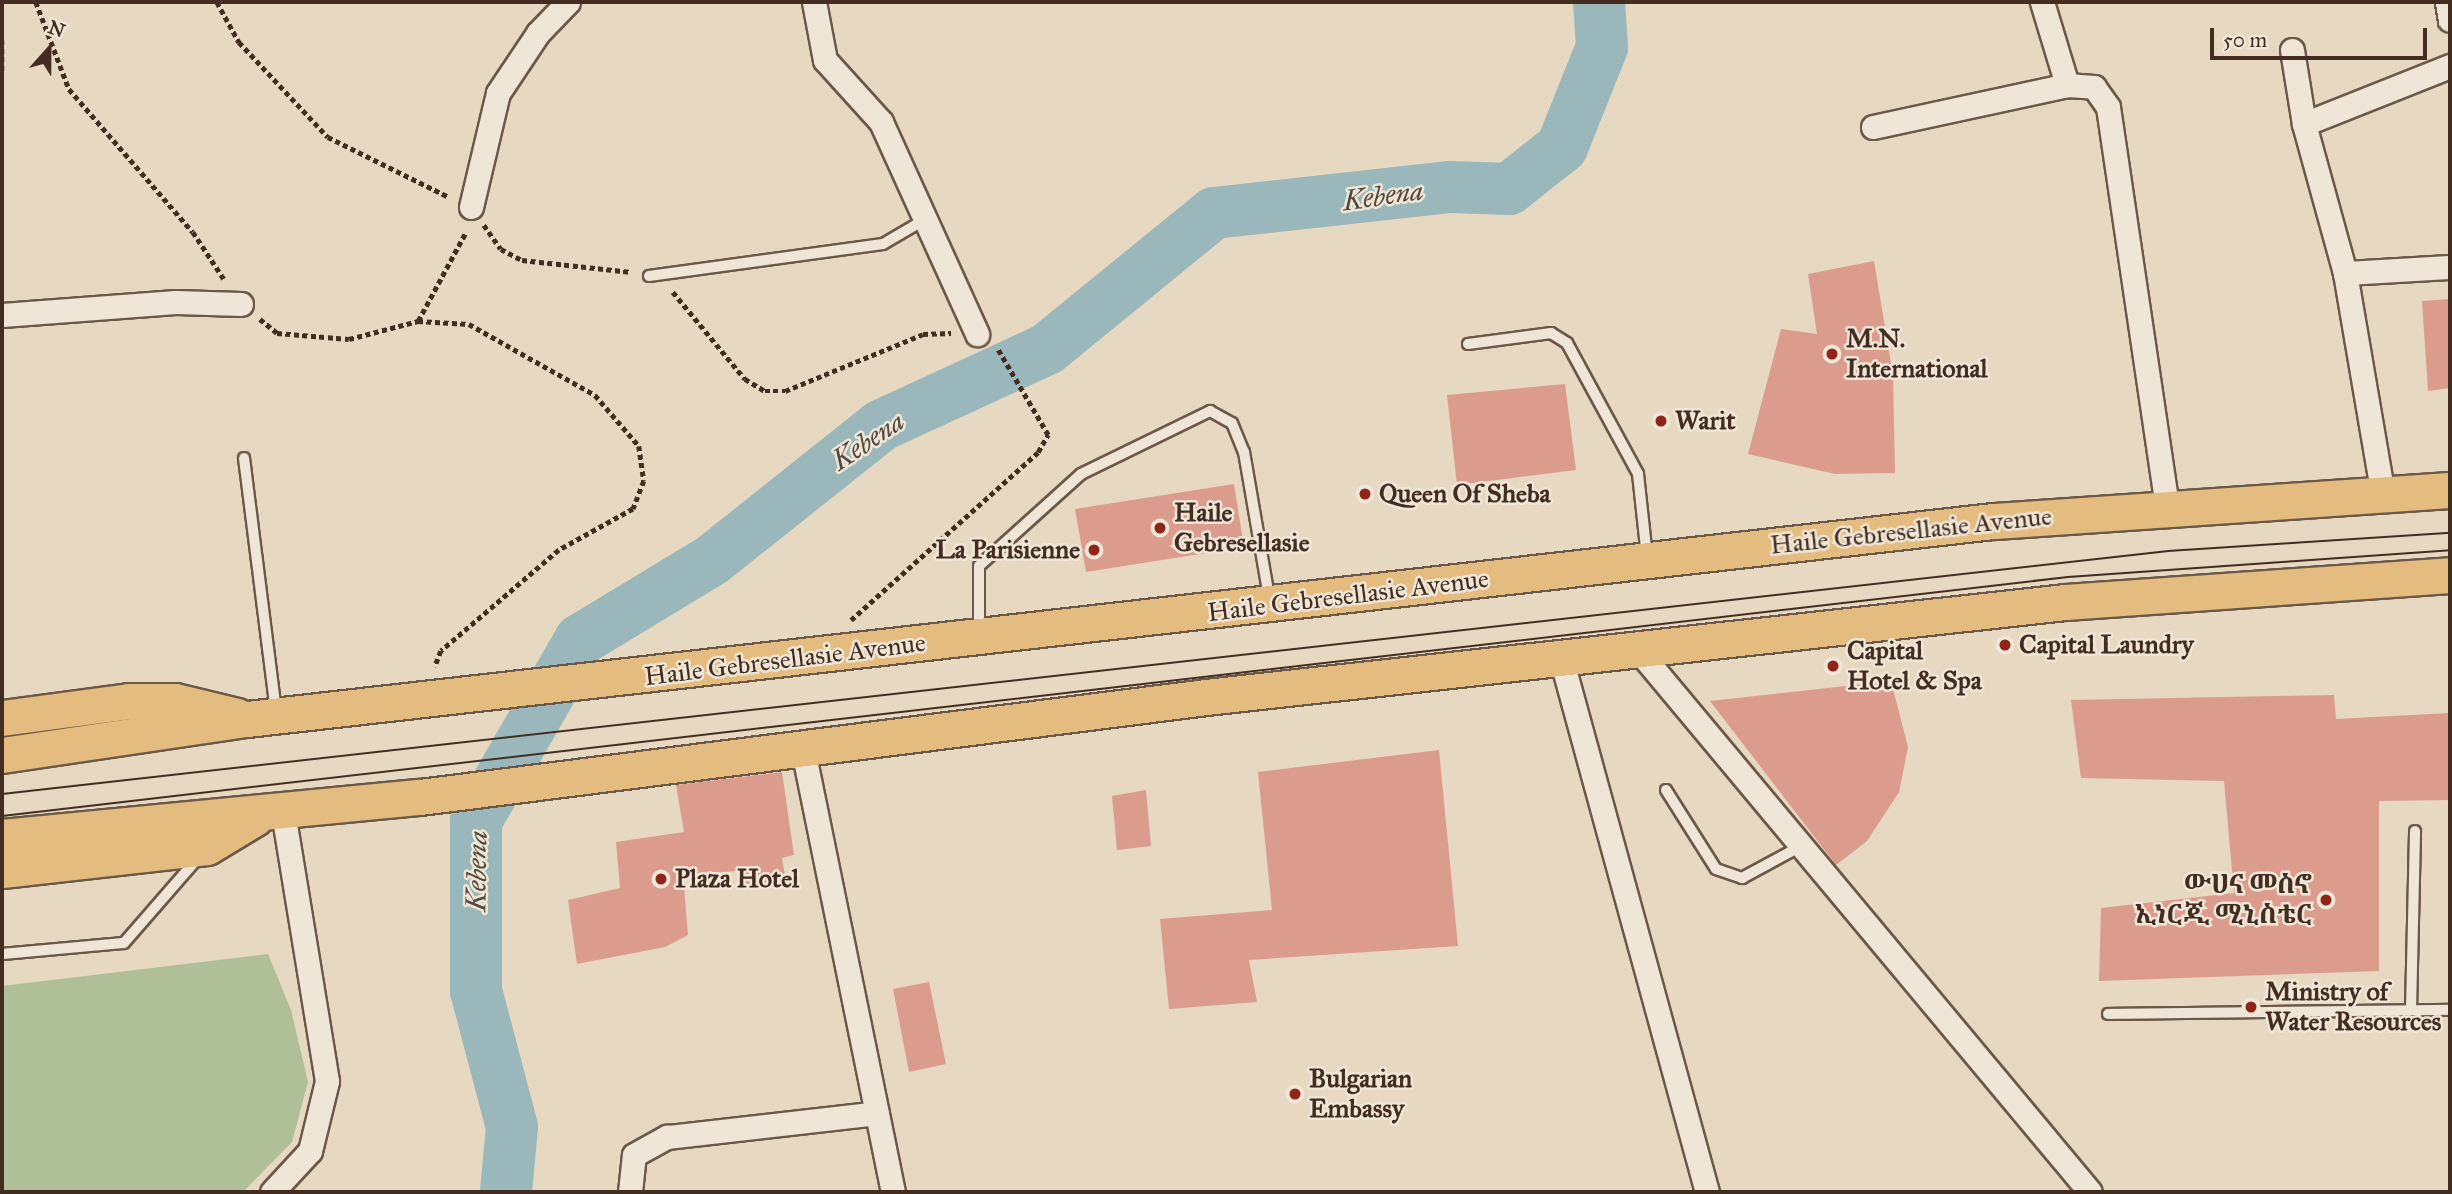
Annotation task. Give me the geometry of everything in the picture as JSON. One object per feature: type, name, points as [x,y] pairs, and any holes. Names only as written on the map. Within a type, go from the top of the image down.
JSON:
[{"type":"main road","name":"Haile Gebresellasie Avenue","points":[[2,755],[262,717],[428,702],[834,653],[1271,607],[1647,560],[2167,508],[2382,490],[2450,490]]},
{"type":"main road","points":[[2,836],[420,797],[602,775],[802,745],[2065,602],[2450,575]]},
{"type":"main road","name":"Haile Gebresellasie Avenue","points":[[2,718],[130,701],[175,701],[262,717]]},
{"type":"main road","points":[[2,870],[207,847],[273,812]]},
{"type":"street","points":[[471,207],[498,93],[538,33],[568,2]]},
{"type":"street","points":[[814,2],[825,60],[881,122],[977,334]]},
{"type":"street","points":[[2042,2],[2067,85]]},
{"type":"street","points":[[2447,2],[2450,20]]},
{"type":"street","points":[[2292,50],[2304,124],[2345,273],[2382,490]]},
{"type":"street","points":[[2304,124],[2450,66]]},
{"type":"street","points":[[1873,127],[2067,85],[2094,88],[2108,107],[2167,508]]},
{"type":"street","points":[[2345,273],[2450,267]]},
{"type":"street","points":[[2,315],[176,302],[242,304]]},
{"type":"street","points":[[1637,649],[2090,1192]]},
{"type":"street","points":[[1561,658],[1707,1192]]},
{"type":"street","points":[[802,745],[894,1192]]},
{"type":"street","points":[[272,1192],[310,1152],[327,1081],[273,812]]},
{"type":"street","points":[[630,1192],[634,1155],[667,1137],[877,1113]]},
{"type":"lane","points":[[649,276],[883,244],[924,220]]},
{"type":"lane","points":[[1468,344],[1551,332],[1567,343],[1638,474],[1647,560]]},
{"type":"lane","points":[[979,637],[979,566],[1081,474],[1210,411],[1232,423],[1244,452],[1271,607]]},
{"type":"lane","points":[[244,458],[262,717]]},
{"type":"lane","points":[[1666,790],[1716,869],[1742,878],[1801,846]]},
{"type":"lane","points":[[2411,1010],[2415,831]]},
{"type":"lane","points":[[2,954],[124,943],[207,847]]},
{"type":"lane","points":[[2108,1013],[2450,1010]]},
{"type":"path","points":[[36,2],[69,89],[193,232],[242,304],[277,333],[349,339],[418,321],[470,324],[595,395],[639,446],[644,481],[633,509],[559,550],[441,651],[428,702]]},
{"type":"path","points":[[217,2],[239,42],[328,137],[471,207],[501,250],[522,260],[649,276],[674,293],[745,379],[765,391],[785,391],[923,334],[977,334]]},
{"type":"path","points":[[2,40],[2,71]]},
{"type":"path","points":[[418,321],[441,283],[466,232]]},
{"type":"path","points":[[834,653],[855,611],[1038,452],[1048,435],[1000,349]]},
{"type":"green space","points":[[268,954],[291,1010],[308,1082],[292,1142],[243,1192],[2,1192],[2,986]]},
{"type":"building","name":"M.N. International","points":[[1874,261],[1893,375],[1895,473],[1835,474],[1748,454],[1781,329],[1817,334],[1808,274]]},
{"type":"building","points":[[2450,299],[2450,388],[2428,391],[2422,301]]},
{"type":"building","points":[[1565,384],[1576,470],[1457,485],[1447,395]]},
{"type":"building","name":"Haile Gebresellasie","points":[[1234,484],[1244,547],[1086,572],[1075,509]]},
{"type":"building","points":[[1891,681],[1908,747],[1899,792],[1867,841],[1836,865],[1710,701]]},
{"type":"building","points":[[2334,695],[2336,719],[2450,713],[2450,800],[2379,801],[2379,971],[2099,981],[2101,908],[2234,893],[2224,781],[2081,778],[2071,700]]},
{"type":"building","points":[[1439,750],[1458,946],[1249,960],[1257,1002],[1169,1009],[1160,919],[1272,910],[1258,772]]},
{"type":"building","points":[[782,772],[794,855],[782,858],[786,882],[741,886],[737,871],[683,875],[688,935],[665,947],[577,964],[568,900],[620,888],[616,842],[684,832],[676,785]]},
{"type":"building","points":[[1146,790],[1151,846],[1117,850],[1112,796]]},
{"type":"building","points":[[929,982],[946,1064],[909,1072],[893,989]]},
{"type":"waterway","name":"Kebena","points":[[506,1192],[512,1127],[476,991],[476,821],[580,640],[712,560],[882,425],[1047,349],[1214,213],[1451,187],[1509,189],[1562,147],[1602,47],[1599,2]]},
{"type":"tram line","points":[[2,794],[2168,551],[2450,533]]},
{"type":"tram line","points":[[2,816],[2068,577],[2450,550]]},
{"type":"place","name":"M.N. International","points":[[1832,354]]},
{"type":"place","name":"Warit","points":[[1661,421]]},
{"type":"place","name":"Queen Of Sheba","points":[[1365,494]]},
{"type":"place","name":"Haile Gebresellasie","points":[[1160,528]]},
{"type":"place","name":"La Parisienne","points":[[1094,550]]},
{"type":"place","name":"Capital Laundry","points":[[2005,645]]},
{"type":"place","name":"Capital Hotel & Spa","points":[[1833,666]]},
{"type":"place","name":"Plaza Hotel","points":[[661,879]]},
{"type":"place","name":"ውሀና መስኖ ኢነርጂ ሚኒስቴር","points":[[2326,900]]},
{"type":"place","name":"Ministry of Water Resources","points":[[2251,1007]]},
{"type":"place","name":"Bulgarian Embassy","points":[[1295,1094]]}]
